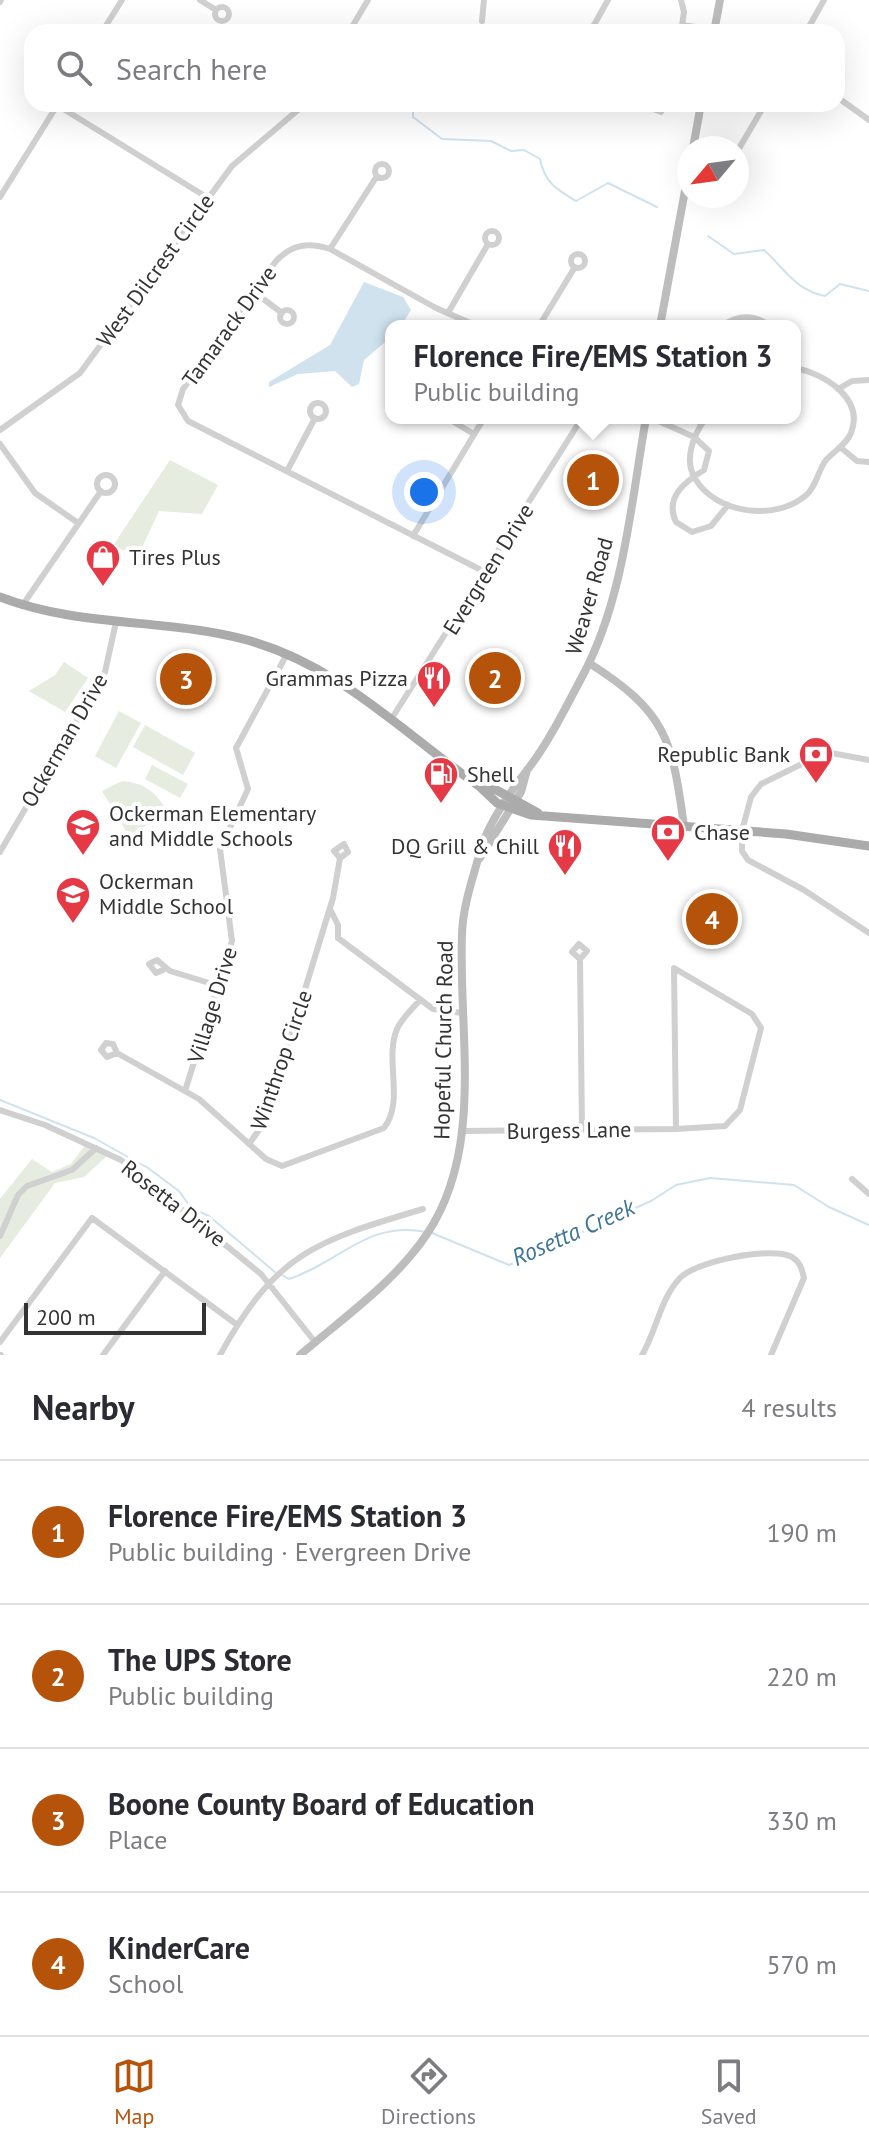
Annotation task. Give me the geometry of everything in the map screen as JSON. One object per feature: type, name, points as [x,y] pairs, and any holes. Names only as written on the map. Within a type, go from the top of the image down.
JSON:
[{"type":"main road","points":[[715,24],[720,0]]},
{"type":"main road","points":[[695,136],[700,112]]},
{"type":"main road","points":[[661,320],[682,208]]},
{"type":"main road","name":"Weaver Road","points":[[510,803],[589,663],[615,586],[648,424]]},
{"type":"main road","points":[[0,597],[22,606],[116,622],[225,635],[287,654],[331,675],[479,786],[491,787],[531,815],[538,813],[600,822],[742,831],[869,846]]},
{"type":"main road","points":[[589,663],[634,694],[660,724],[674,766],[684,826]]},
{"type":"main road","name":"Hopeful Church Road","points":[[300,1355],[398,1269],[438,1216],[453,1178],[462,1131],[464,915],[480,858],[510,803]]},
{"type":"street","points":[[107,24],[122,0]]},
{"type":"street","points":[[200,0],[216,10]]},
{"type":"street","points":[[354,24],[368,0]]},
{"type":"street","points":[[482,21],[484,0]]},
{"type":"street","points":[[594,24],[608,0]]},
{"type":"street","points":[[681,0],[684,12],[682,24]]},
{"type":"street","points":[[810,24],[824,0]]},
{"type":"street","points":[[845,103],[869,120]]},
{"type":"street","points":[[0,197],[52,112]]},
{"type":"street","points":[[70,112],[208,198]]},
{"type":"street","name":"West Dilcrest Circle","points":[[0,430],[80,373],[239,158],[295,112]]},
{"type":"street","points":[[746,136],[760,112]]},
{"type":"street","points":[[330,249],[377,176]]},
{"type":"street","name":"Tamarack Drive","points":[[464,320],[330,249],[312,244],[289,250],[183,389],[178,405],[188,421],[487,573]]},
{"type":"street","points":[[448,313],[488,244]]},
{"type":"street","points":[[543,320],[575,267]]},
{"type":"street","points":[[254,292],[282,313]]},
{"type":"street","points":[[739,320],[750,316],[758,320]]},
{"type":"street","points":[[702,424],[694,437],[690,457],[692,475],[706,492],[728,505],[760,511],[789,505],[807,495],[825,460],[850,434],[853,418],[849,402],[838,389],[819,375],[801,370]]},
{"type":"street","points":[[838,389],[852,381],[869,380]]},
{"type":"street","points":[[287,471],[315,418]]},
{"type":"street","points":[[457,424],[474,434]]},
{"type":"street","points":[[413,536],[480,424]]},
{"type":"street","name":"Evergreen Drive","points":[[392,718],[487,573],[578,424]]},
{"type":"street","points":[[663,424],[694,437],[706,446],[710,458],[704,470],[692,475],[672,503],[673,516],[680,526],[692,532],[705,530],[728,505]]},
{"type":"street","points":[[0,444],[31,488],[78,523]]},
{"type":"street","points":[[840,447],[857,461],[869,462]]},
{"type":"street","points":[[22,606],[101,491]]},
{"type":"street","name":"Ockerman Drive","points":[[0,852],[105,672],[116,622]]},
{"type":"street","name":"Village Drive","points":[[185,1091],[233,933],[220,849],[248,789],[236,748],[287,654]]},
{"type":"street","points":[[869,760],[826,752],[761,784],[751,797],[742,831],[742,851],[751,862],[804,890],[869,933]]},
{"type":"street","name":"Winthrop Circle","points":[[340,858],[330,909],[264,1123],[249,1144],[270,1163],[282,1166],[384,1128],[392,1110],[395,1036],[402,1020],[420,1000]]},
{"type":"street","points":[[330,909],[338,925],[338,938]]},
{"type":"street","points":[[338,938],[420,1000],[440,1012],[462,1013]]},
{"type":"street","points":[[319,946],[338,938]]},
{"type":"street","points":[[580,959],[582,1130]]},
{"type":"street","name":"Burgess Lane","points":[[462,1131],[676,1129],[719,1128],[734,1119],[761,1034],[752,1014],[674,968],[676,1129]]},
{"type":"street","points":[[165,969],[219,986]]},
{"type":"street","points":[[117,1053],[211,1108],[249,1144]]},
{"type":"street","name":"Rosetta Drive","points":[[0,1110],[45,1125],[121,1160],[270,1279],[315,1342]]},
{"type":"street","points":[[0,1236],[18,1195],[27,1186],[72,1170],[96,1148]]},
{"type":"street","points":[[852,1179],[869,1194]]},
{"type":"street","points":[[220,1355],[236,1324],[270,1279],[283,1268],[303,1254],[357,1230],[423,1209]]},
{"type":"street","points":[[0,1342],[92,1218],[236,1324]]},
{"type":"street","points":[[642,1355],[667,1295],[687,1271],[714,1260],[784,1254],[800,1265],[804,1278],[771,1355]]},
{"type":"street","points":[[103,1355],[165,1271]]},
{"type":"shaded area","points":[[170,460],[218,485],[202,514],[159,511],[139,554],[112,547]]},
{"type":"shaded area","points":[[64,662],[88,678],[65,712],[29,691],[55,675]]},
{"type":"shaded area","points":[[119,711],[141,723],[116,768],[95,756]]},
{"type":"shaded area","points":[[145,725],[195,753],[183,775],[133,747]]},
{"type":"shaded area","points":[[152,765],[188,784],[180,798],[145,779]]},
{"type":"shaded area","points":[[122,781],[149,790],[168,812],[129,836],[102,791]]},
{"type":"shaded area","points":[[86,1144],[109,1154],[84,1177],[55,1183],[0,1258],[0,1199],[32,1159],[52,1172],[71,1164]]},
{"type":"water","points":[[364,282],[403,297],[411,310],[405,320],[385,320],[385,342],[364,360],[359,384],[352,387],[335,371],[298,374],[269,387],[269,382],[330,345]]},
{"type":"waterway","points":[[413,112],[413,117],[442,139],[491,141],[511,151],[524,150],[540,159],[552,184],[576,201],[608,183],[657,207]]},
{"type":"waterway","points":[[708,236],[734,254],[764,250],[798,284],[815,293],[825,296],[840,284],[869,291]]},
{"type":"waterway","name":"Rosetta Creek","points":[[0,1100],[94,1138],[148,1168],[179,1191],[191,1208],[209,1216],[276,1273]]},
{"type":"waterway","name":"Rosetta Creek","points":[[432,1233],[509,1265],[651,1201],[676,1185],[710,1178],[794,1185],[829,1207],[869,1225]]},
{"type":"waterway","name":"Rosetta Creek","points":[[282,1275],[289,1279],[307,1272],[370,1237],[405,1230],[426,1232]]},
{"type":"place","name":"Florence Fire/EMS Station 3","points":[[593,480]]},
{"type":"place","name":"Tires Plus","points":[[103,588]]},
{"type":"place","name":"The UPS Store","points":[[495,678]]},
{"type":"place","name":"Boone County Board of Education","points":[[186,679]]},
{"type":"place","name":"Grammas Pizza","points":[[434,709]]},
{"type":"place","name":"Republic Bank","points":[[816,785]]},
{"type":"place","name":"Shell","points":[[441,805]]},
{"type":"place","name":"Ockerman Elementary and Middle Schools","points":[[83,857]]},
{"type":"place","name":"Chase","points":[[668,863]]},
{"type":"place","name":"DQ Grill & Chill","points":[[565,877]]},
{"type":"place","name":"KinderCare","points":[[712,919]]},
{"type":"place","name":"Ockerman Middle School","points":[[73,925]]}]
